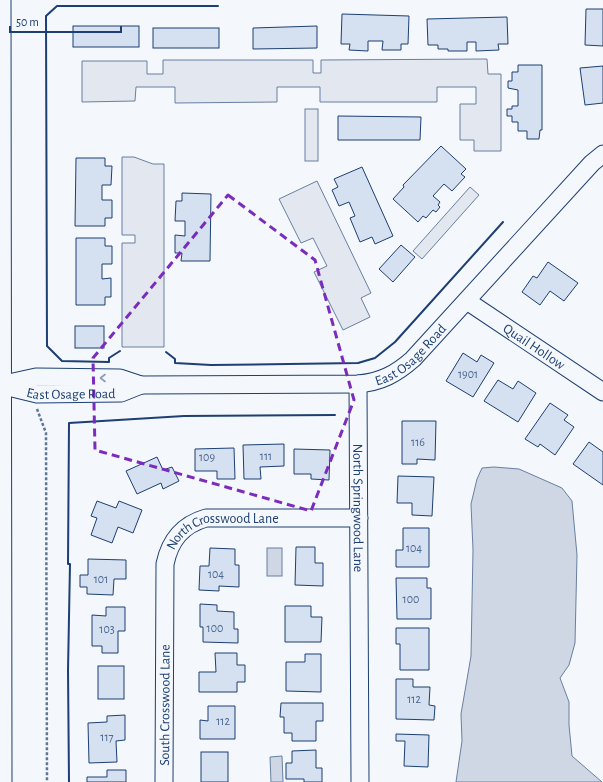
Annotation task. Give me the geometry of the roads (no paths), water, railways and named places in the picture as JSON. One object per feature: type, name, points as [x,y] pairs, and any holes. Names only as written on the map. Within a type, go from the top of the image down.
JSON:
[{"type":"main road","points":[[0,0],[1,782]]},
{"type":"street","name":"East Osage Road","points":[[0,385],[36,394],[44,394],[121,393],[141,385],[372,383],[398,372],[413,359],[592,163],[603,154]]},
{"type":"street","name":"Quail Hollow","points":[[466,300],[603,392]]},
{"type":"street","name":"North Springwood Lane","points":[[358,384],[360,782]]},
{"type":"street","name":"North Crosswood Lane","points":[[165,628],[165,564],[168,551],[178,534],[188,526],[206,518],[359,518]]},
{"type":"street","name":"South Crosswood Lane","points":[[164,782],[165,628]]}]
